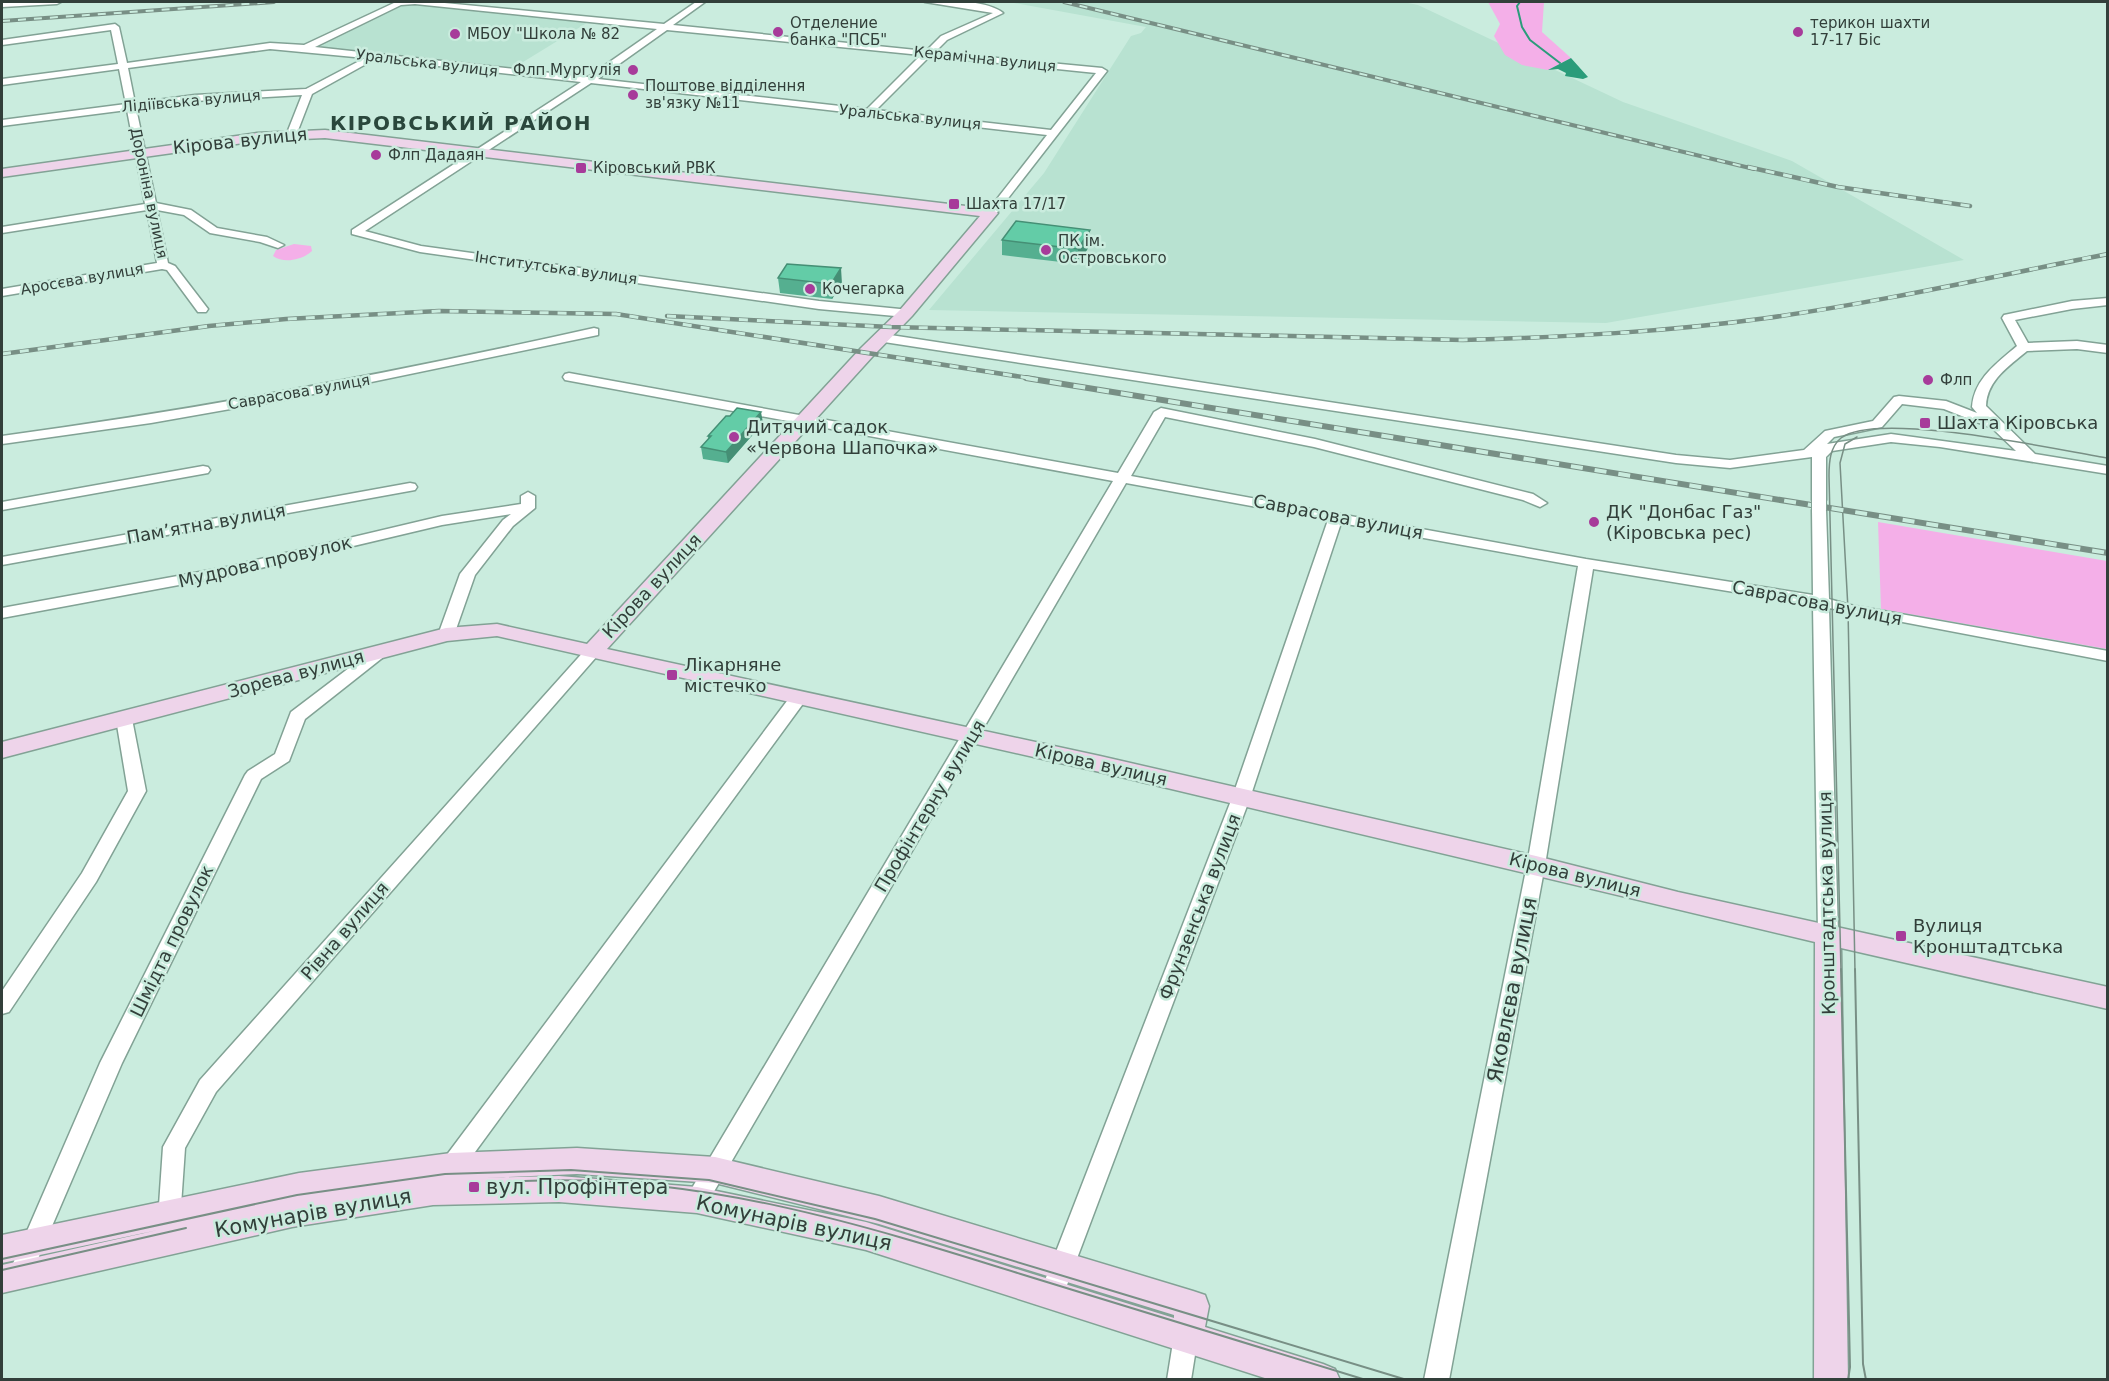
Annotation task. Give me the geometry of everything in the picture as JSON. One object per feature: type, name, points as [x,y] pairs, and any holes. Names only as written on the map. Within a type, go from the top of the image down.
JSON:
[{"type":"main road","name":"Кірова вулиця","points":[[2,173],[140,152],[292,134],[337,135],[991,213]]},
{"type":"main road","name":"Кірова вулиця","points":[[592,652],[867,352],[884,338],[891,327],[906,313],[991,213]]},
{"type":"main road","name":"Зорева вулиця","points":[[2,750],[446,635],[497,630],[592,652]]},
{"type":"main road","name":"Кірова вулиця","points":[[592,652],[1100,764],[1828,935],[2108,998]]},
{"type":"main road","name":"Кронштадтська вулиця","points":[[1828,935],[1831,1380]]},
{"type":"main road","name":"Комунарів вулиця","points":[[11,1277],[299,1186],[452,1166],[577,1161],[715,1170],[879,1210],[1057,1280]]},
{"type":"main road","name":"Комунарів вулиця","points":[[2,1249],[35,1241],[292,1213],[433,1192],[559,1189],[697,1200],[1057,1280],[1190,1321],[1323,1380]]},
{"type":"street","points":[[2,5],[57,2]]},
{"type":"street","name":"Керамічна вулиця","points":[[304,48],[399,3],[415,2],[1102,71],[1054,133]]},
{"type":"street","points":[[480,152],[587,82],[701,2]]},
{"type":"street","points":[[869,112],[944,38],[999,13],[990,8],[929,2]]},
{"type":"street","name":"Дороніна вулиця","points":[[2,42],[115,27],[163,265],[171,268],[202,309]]},
{"type":"street","name":"Уральська вулиця","points":[[2,82],[270,46],[1054,133]]},
{"type":"street","name":"Лідіївська вулиця","points":[[2,123],[195,98],[308,92],[372,57]]},
{"type":"street","points":[[292,134],[308,92]]},
{"type":"street","points":[[991,213],[1054,133]]},
{"type":"street","name":"Інститутська вулиця","points":[[480,152],[356,232],[420,249],[819,305],[906,313]]},
{"type":"street","points":[[2,230],[151,206],[172,208],[194,215],[198,224],[213,231],[268,240],[278,245]]},
{"type":"street","name":"Аросєва вулиця","points":[[2,293],[163,265]]},
{"type":"street","points":[[2024,346],[2008,318],[2072,305],[2108,301]]},
{"type":"street","name":"Саврасова вулиця","points":[[2,440],[185,412],[321,388],[485,357],[594,332]]},
{"type":"street","points":[[884,338],[1664,458],[1730,464],[1808,454],[1830,434],[1877,423],[1899,400],[1946,405],[1997,425]]},
{"type":"street","points":[[2108,349],[2077,345],[2024,346],[1987,381],[1979,398],[1979,407],[2030,458],[2108,470]]},
{"type":"street","name":"Саврасова вулиця","points":[[569,377],[2108,656]]},
{"type":"street","name":"Профінтерну вулиця","points":[[697,1200],[1161,412],[1315,443],[1528,497],[1540,503]]},
{"type":"street","name":"Кронштадтська вулиця","points":[[1828,935],[1819,456],[1827,448],[1891,438],[2030,458]]},
{"type":"street","points":[[2,506],[202,470]]},
{"type":"street","name":"Пам’ятна вулиця","points":[[2,561],[410,487]]},
{"type":"street","name":"Мудрова провулок","points":[[2,613],[205,576],[417,526],[504,510],[528,502],[508,523],[468,574],[446,635]]},
{"type":"street","name":"Фрунзенська вулиця","points":[[1057,1280],[1241,798],[1336,516]]},
{"type":"street","name":"Яковлєва вулиця","points":[[1436,1380],[1536,865],[1586,563]]},
{"type":"street","name":"Шмідта провулок","points":[[11,1277],[35,1241],[111,1063],[254,776],[282,757],[297,716],[380,652]]},
{"type":"street","name":"Рівна вулиця","points":[[168,1228],[174,1147],[208,1086],[592,652]]},
{"type":"street","points":[[433,1192],[799,697]]},
{"type":"street","points":[[2,1006],[89,877],[137,792],[124,719]]},
{"type":"street","points":[[1179,1380],[1190,1321]]},
{"type":"shaded area","points":[[1009,2],[1403,2],[1418,5],[1623,102],[1792,161],[1964,260],[1606,323],[929,310],[1044,173],[1131,36],[1141,33],[1146,27]]},
{"type":"shaded area","points":[[1488,2],[1544,2],[1542,32],[1571,58],[1548,70],[1522,65],[1505,55],[1494,36],[1500,24]]},
{"type":"shaded area","name":"МБОУ \"Школа № 82","points":[[408,3],[590,21],[510,70],[313,47]]},
{"type":"shaded area","points":[[1571,58],[1588,77],[1583,79],[1565,76],[1566,73],[1558,69],[1548,70]]},
{"type":"shaded area","points":[[294,244],[311,246],[312,251],[293,260],[282,260],[273,256],[276,250]]},
{"type":"shaded area","points":[[1878,522],[2107,561],[2107,649],[1881,609]]},
{"type":"building","points":[[1016,221],[1090,230],[1078,249],[1002,240]]},
{"type":"building","points":[[787,264],[841,268],[831,284],[778,278]]},
{"type":"building","points":[[737,408],[761,412],[726,452],[701,447],[726,416],[730,416]]},
{"type":"waterway","points":[[1520,2],[1517,6],[1522,27],[1530,40],[1560,63]]},
{"type":"tram line","points":[[1841,971],[1829,476],[1834,446],[1841,438],[1861,430],[1891,428],[1969,434],[2108,458]]},
{"type":"tram line","points":[[1855,971],[1848,609],[1840,463],[1845,444],[1857,437]]},
{"type":"tram line","points":[[1841,969],[1850,1367],[1848,1380]]},
{"type":"tram line","points":[[1855,969],[1863,1364],[1866,1380]]},
{"type":"tram line","points":[[2,1259],[297,1195],[445,1174],[571,1170],[709,1180],[875,1219],[1407,1380]]},
{"type":"tram line","points":[[524,1181],[588,1181],[652,1185],[778,1206],[963,1256],[1366,1380]]},
{"type":"tram line","points":[[2,1270],[186,1228]]},
{"type":"railway","points":[[2,21],[274,2]]},
{"type":"railway","points":[[1064,2],[1754,169]]},
{"type":"railway","points":[[1748,167],[1838,187],[1970,206]]},
{"type":"railway","points":[[667,316],[891,327],[1463,340],[1539,337],[1729,323],[1810,312],[2108,254]]},
{"type":"railway","points":[[2,354],[209,326],[286,319],[439,311],[616,314],[1035,379]]},
{"type":"railway","points":[[1026,378],[2108,553]]},
{"type":"place","name":"Отделение банка \"ПСБ\"","points":[[778,32]]},
{"type":"place","name":"терикон шахти 17-17 Біс","points":[[1798,32]]},
{"type":"place","name":"МБОУ \"Школа № 82","points":[[455,34]]},
{"type":"place","name":"Флп Мургулія","points":[[633,70]]},
{"type":"place","name":"Поштове відділення зв'язку №11","points":[[633,95]]},
{"type":"place","name":"Флп Дадаян","points":[[376,155]]},
{"type":"place","name":"Кіровський РВК","points":[[581,168]]},
{"type":"place","name":"Шахта 17/17","points":[[954,204]]},
{"type":"place","name":"ПК ім. Островського","points":[[1046,250]]},
{"type":"place","name":"Кочегарка","points":[[810,289]]},
{"type":"place","name":"Флп","points":[[1928,380]]},
{"type":"place","name":"Шахта Кіровська","points":[[1925,423]]},
{"type":"place","name":"Дитячий садок «Червона Шапочка»","points":[[734,437]]},
{"type":"place","name":"ДК \"Донбас Газ\" (Кіровська рес)","points":[[1594,522]]},
{"type":"place","name":"Лікарняне містечко","points":[[672,675]]},
{"type":"place","name":"Вулиця Кронштадтська","points":[[1901,936]]},
{"type":"place","name":"вул. Профінтера","points":[[474,1187]]},
{"type":"district","name":"КІРОВСЬКИЙ РАЙОН","points":[[461,123]]}]
